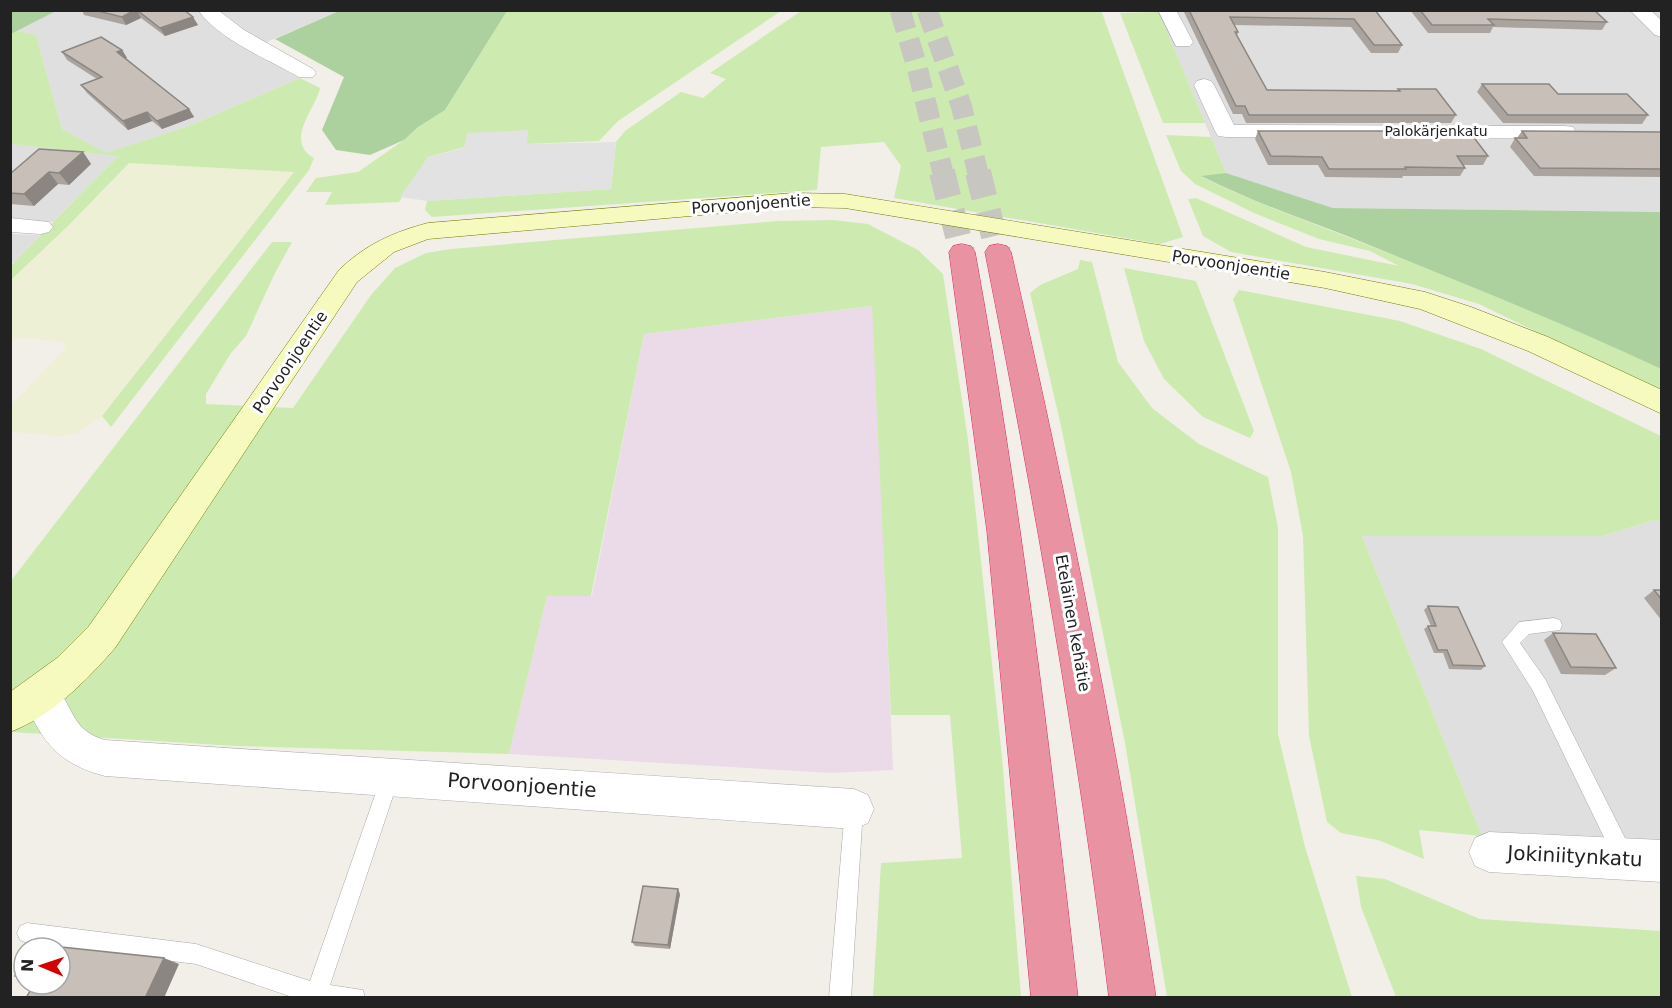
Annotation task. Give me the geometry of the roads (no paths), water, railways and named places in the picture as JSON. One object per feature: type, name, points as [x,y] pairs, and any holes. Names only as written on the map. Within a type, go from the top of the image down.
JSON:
[{"type":"highway","points":[[962,252],[984,374],[1003,512],[1055,998]]},
{"type":"highway","name":"Eteläinen kehätie","points":[[998,252],[1057,533],[1090,720],[1133,998]]},
{"type":"street","points":[[207,10],[210,16],[306,73]]},
{"type":"street","points":[[1167,10],[1184,42]]},
{"type":"street","points":[[1639,10],[1662,31]]},
{"type":"street","name":"Palokärjenkatu","points":[[1204,85],[1226,131],[1588,132]]},
{"type":"street","name":"Porvoonjoentie","points":[[854,809],[93,755],[80,751],[25,705],[76,667],[102,637],[348,276],[374,252],[390,242],[429,231],[793,200],[853,202],[1324,280],[1425,301],[1470,316],[1538,344],[1662,403]]},
{"type":"street","points":[[10,225],[41,227]]},
{"type":"street","name":"Jokiniitynkatu","points":[[1489,852],[1643,859]]},
{"type":"lane","points":[[1554,625],[1525,627],[1510,642],[1539,685],[1643,859]]},
{"type":"lane","points":[[316,994],[391,776]]},
{"type":"lane","points":[[840,998],[854,809]]},
{"type":"lane","points":[[27,933],[196,954],[316,994],[355,998]]},
{"type":"tunnel","points":[[900,10],[917,67],[943,173]]},
{"type":"tunnel","points":[[927,10],[961,105],[978,173]]},
{"type":"tunnel","points":[[942,172],[962,252]]},
{"type":"tunnel","points":[[978,172],[998,252]]}]
